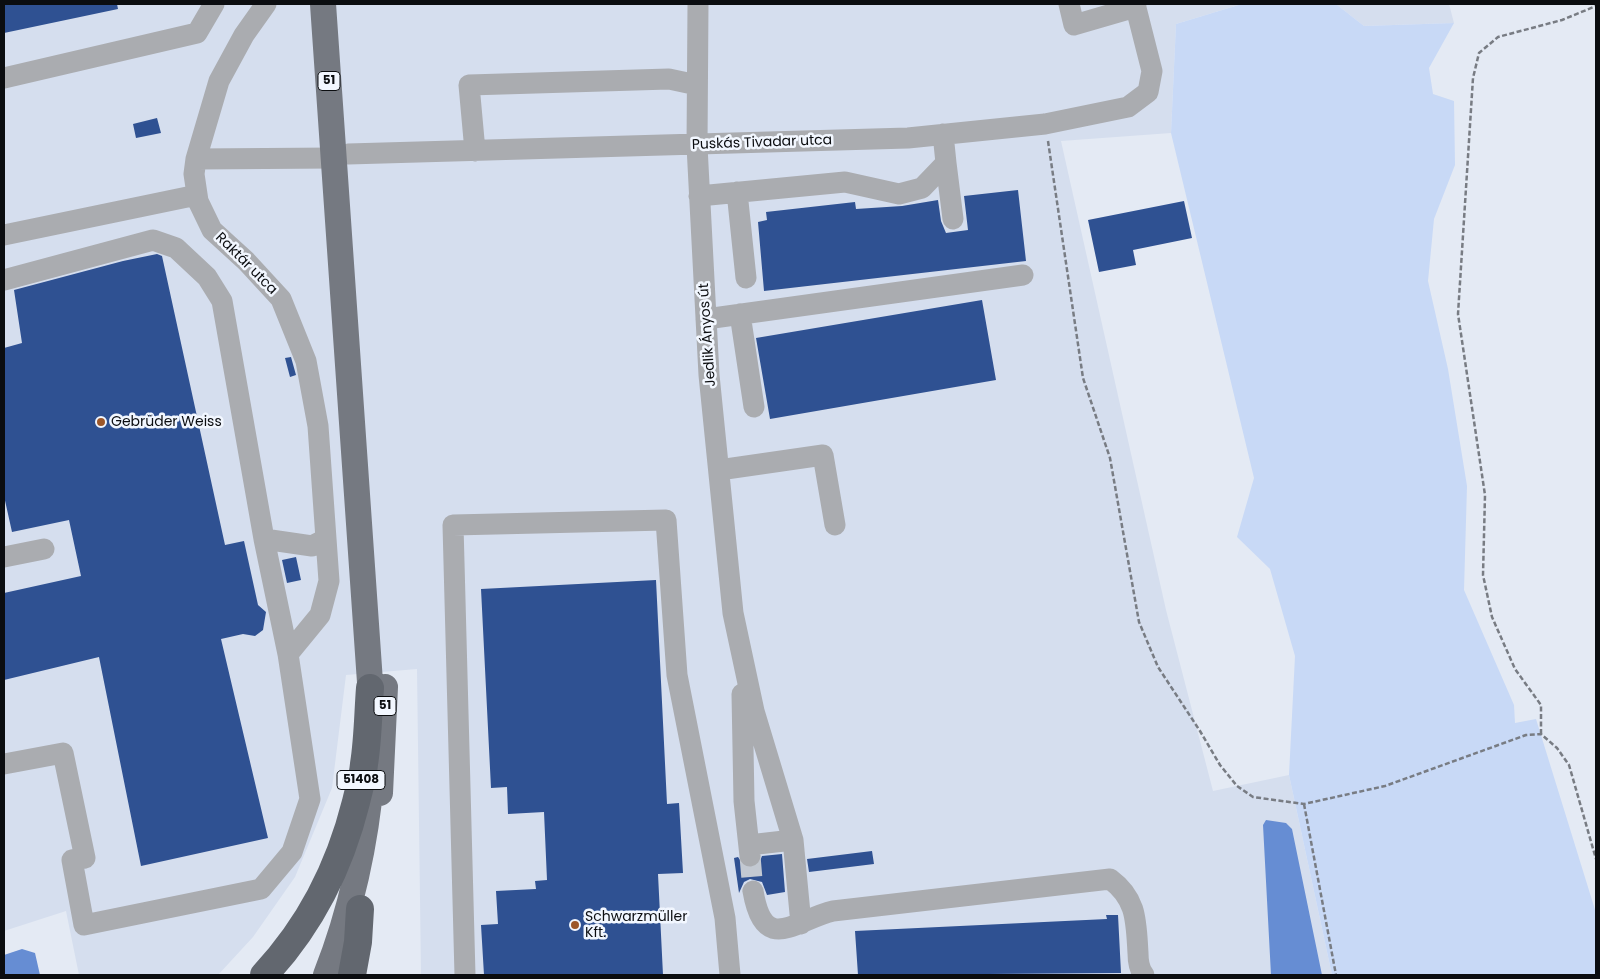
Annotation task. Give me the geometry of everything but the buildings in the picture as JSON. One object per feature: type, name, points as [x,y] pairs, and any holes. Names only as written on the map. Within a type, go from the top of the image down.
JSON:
[{"type":"highway","name":"51408","points":[[264,975],[301,929],[334,869],[348,834],[364,766],[370,688]]},
{"type":"highway","points":[[352,975],[358,942],[360,910]]},
{"type":"main road","name":"51","points":[[323,4],[341,156],[370,438],[385,686],[385,733],[372,858],[360,910],[337,975]]},
{"type":"main road","name":"51","points":[[326,975],[350,903],[363,852],[374,760],[341,156],[337,4]]},
{"type":"street","points":[[4,78],[197,33],[214,4]]},
{"type":"street","name":"Raktár utca","points":[[266,4],[244,35],[219,81],[196,159],[194,174],[197,194],[212,230],[246,261],[281,298],[306,361],[318,426],[329,581],[320,615],[288,654]]},
{"type":"street","name":"Jedlik Ányos út","points":[[698,4],[697,146],[706,319],[733,613],[742,664]]},
{"type":"street","points":[[1069,4],[1074,26],[1141,9]]},
{"type":"street","name":"Puskás Tivadar utca","points":[[196,159],[697,146],[908,138],[1045,124],[1128,107],[1148,92],[1152,71],[1141,9]]},
{"type":"street","points":[[475,151],[469,85],[669,79],[697,85]]},
{"type":"street","points":[[943,134],[953,218]]},
{"type":"street","points":[[699,196],[845,182],[900,194],[922,188],[946,163]]},
{"type":"street","points":[[737,192],[746,278]]},
{"type":"street","points":[[4,235],[197,194]]},
{"type":"street","points":[[4,280],[153,240],[176,248],[207,277],[222,302],[264,539],[288,654],[310,799],[292,852],[261,889],[84,925],[72,860],[85,858],[63,753],[4,764]]},
{"type":"street","points":[[706,319],[1023,275]]},
{"type":"street","points":[[740,314],[754,407]]},
{"type":"street","points":[[719,470],[823,455],[835,525]]},
{"type":"street","points":[[465,975],[453,525],[666,520],[677,675],[725,918],[730,975]]},
{"type":"street","points":[[264,539],[312,546],[326,539]]},
{"type":"street","points":[[4,557],[44,550]]},
{"type":"street","points":[[742,664],[759,732],[793,840],[801,924]]},
{"type":"street","points":[[742,664],[742,756],[749,851],[793,840]]},
{"type":"street","points":[[753,891],[757,912],[762,920],[770,927],[781,930],[801,924],[814,915],[833,911],[1110,879],[1122,888],[1132,902],[1136,921],[1138,962],[1144,975]]},
{"type":"path","points":[[1541,734],[1541,704],[1515,668],[1492,618],[1483,575],[1485,495],[1458,314],[1473,78],[1479,53],[1498,37],[1562,20],[1596,6]]},
{"type":"path","points":[[1045,124],[1083,378],[1110,458],[1139,622],[1158,667],[1220,765],[1237,786],[1253,797],[1304,804],[1385,786],[1526,735],[1541,734],[1557,748],[1569,765],[1596,859]]},
{"type":"path","points":[[1304,804],[1336,975]]},
{"type":"shaded area","points":[[4,4],[1242,4],[1176,24],[1171,133],[1061,141],[1166,610],[1213,791],[1289,775],[1332,975],[421,975],[417,669],[346,675],[332,788],[295,877],[253,937],[218,975],[79,975],[66,911],[4,931]]},
{"type":"shaded area","points":[[1242,4],[1336,4],[1364,26],[1454,23],[1429,68],[1433,94],[1454,101],[1455,165],[1434,219],[1428,281],[1448,369],[1467,486],[1464,590],[1514,705],[1515,723],[1536,719],[1596,913],[1596,975],[1332,975],[1289,775],[1295,656],[1270,569],[1237,537],[1254,478],[1171,133],[1176,24]]},
{"type":"shaded area","points":[[1336,4],[1449,4],[1454,23],[1364,26]]},
{"type":"water","points":[[1266,820],[1286,823],[1292,829],[1322,975],[1271,975],[1263,825]]},
{"type":"water","points":[[22,949],[35,953],[40,975],[4,975],[4,955]]},
{"type":"tunnel","points":[[750,856],[753,891]]},
{"type":"place","name":"Gebrüder Weiss","points":[[101,422]]},
{"type":"place","name":"Schwarzmüller Kft.","points":[[575,925]]}]
